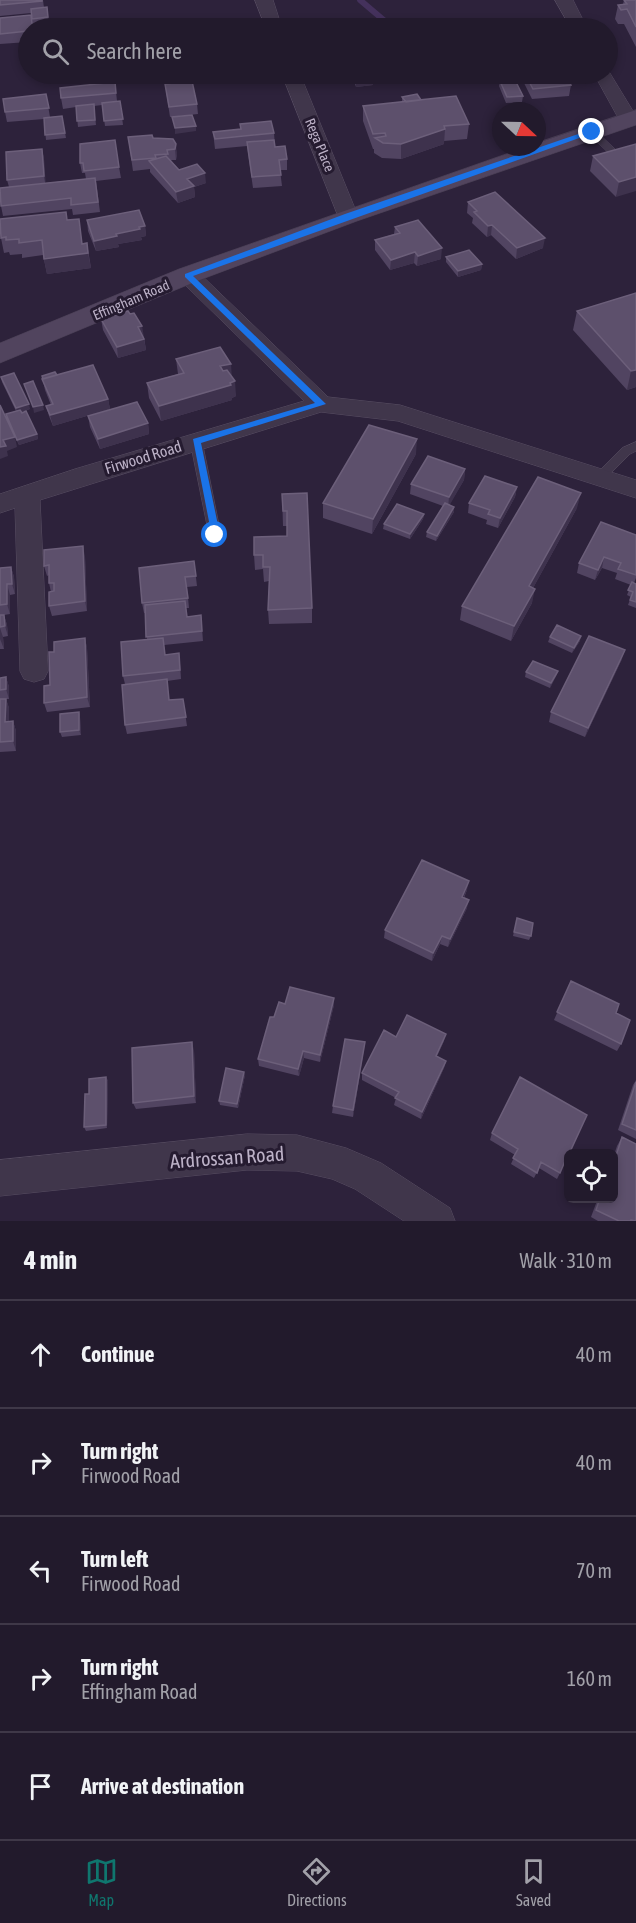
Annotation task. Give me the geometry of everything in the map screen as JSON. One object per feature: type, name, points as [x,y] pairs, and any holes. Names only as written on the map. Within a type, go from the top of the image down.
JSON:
[{"type":"street","points":[[264,0],[270,18]]},
{"type":"street","points":[[564,0],[574,18]]},
{"type":"street","name":"Rega Place","points":[[295,84],[348,216]]},
{"type":"street","points":[[610,84],[632,118]]},
{"type":"street","name":"Effingham Road","points":[[0,354],[188,275],[348,216],[632,118]]},
{"type":"street","points":[[188,275],[321,404]]},
{"type":"street","name":"Firwood Road","points":[[0,504],[196,441],[321,404],[400,413],[636,489]]},
{"type":"street","points":[[27,494],[34,671]]},
{"type":"street","name":"Ardrossan Road","points":[[0,1178],[247,1152],[297,1153],[333,1161],[368,1176],[437,1221]]},
{"type":"lane","points":[[592,132],[620,159]]},
{"type":"lane","points":[[196,441],[215,535]]},
{"type":"lane","points":[[601,476],[626,451],[636,446]]},
{"type":"building","points":[[0,0],[42,0],[42,1],[0,5]]},
{"type":"building","points":[[624,0],[636,0],[636,27],[627,9],[621,10],[618,5],[627,4]]},
{"type":"building","points":[[47,7],[48,17],[32,18],[31,9]]},
{"type":"building","points":[[31,15],[31,18],[18,18],[18,32],[0,34],[0,18]]},
{"type":"building","points":[[115,84],[116,93],[61,98],[60,88]]},
{"type":"building","points":[[165,84],[193,84],[197,104],[169,107]]},
{"type":"building","points":[[501,84],[517,84],[523,96],[507,97]]},
{"type":"building","points":[[530,84],[571,85],[533,89]]},
{"type":"building","points":[[46,94],[49,108],[5,112],[3,99]]},
{"type":"building","points":[[417,94],[421,100],[406,102],[402,97]]},
{"type":"building","points":[[456,96],[469,124],[444,126],[445,129],[401,144],[383,143],[375,138],[386,136],[385,133],[373,134],[363,106]]},
{"type":"building","points":[[120,101],[123,119],[104,121],[102,103]]},
{"type":"building","points":[[94,104],[95,120],[77,121],[76,106]]},
{"type":"building","points":[[192,115],[196,126],[175,128],[172,117]]},
{"type":"building","points":[[62,116],[65,133],[45,135],[44,118]]},
{"type":"building","points":[[271,121],[274,133],[215,139],[213,132],[241,129],[240,124]]},
{"type":"building","points":[[152,135],[153,138],[173,139],[176,144],[175,149],[167,150],[168,154],[155,155],[156,158],[132,160],[128,137]]},
{"type":"building","points":[[115,140],[119,167],[84,171],[83,163],[80,163],[80,144]]},
{"type":"building","points":[[274,140],[275,147],[285,146],[287,159],[279,160],[281,175],[252,177],[247,142]]},
{"type":"building","points":[[636,144],[636,177],[619,182],[593,156]]},
{"type":"building","points":[[42,149],[44,176],[7,180],[6,152]]},
{"type":"building","points":[[166,156],[179,170],[197,164],[205,173],[187,179],[194,186],[176,192],[149,161]]},
{"type":"building","points":[[95,178],[98,202],[71,205],[71,198],[1,206],[0,188]]},
{"type":"building","points":[[495,192],[545,238],[517,248],[492,225],[488,226],[468,202]]},
{"type":"building","points":[[139,210],[145,226],[94,241],[87,220]]},
{"type":"building","points":[[66,212],[67,220],[79,219],[82,244],[87,243],[88,253],[44,259],[42,240],[19,243],[19,239],[1,238],[0,219]]},
{"type":"building","points":[[418,220],[442,248],[418,256],[415,252],[391,260],[375,240],[400,233],[395,227]]},
{"type":"building","points":[[469,250],[482,264],[458,271],[446,257]]},
{"type":"building","points":[[636,293],[636,370],[631,371],[577,311]]},
{"type":"building","points":[[128,311],[130,314],[134,313],[142,326],[138,327],[144,339],[117,347],[101,319]]},
{"type":"building","points":[[220,347],[231,364],[220,366],[223,371],[227,370],[235,381],[230,383],[231,385],[159,406],[147,383],[184,373],[176,359]]},
{"type":"building","points":[[93,365],[108,399],[50,415],[46,406],[53,404],[42,379]]},
{"type":"building","points":[[55,372],[57,375],[43,379],[42,376]]},
{"type":"building","points":[[14,373],[29,404],[16,408],[1,377]]},
{"type":"building","points":[[33,381],[43,405],[33,407],[24,384]]},
{"type":"building","points":[[137,402],[148,423],[98,439],[88,416]]},
{"type":"building","points":[[0,405],[15,437],[3,440],[6,446],[0,447]]},
{"type":"building","points":[[20,410],[22,413],[26,411],[37,434],[17,440],[6,414]]},
{"type":"building","points":[[369,425],[417,439],[373,519],[323,503]]},
{"type":"building","points":[[428,456],[465,469],[449,497],[411,484]]},
{"type":"building","points":[[485,476],[517,487],[500,518],[488,514],[490,510],[469,503]]},
{"type":"building","points":[[538,477],[581,493],[529,586],[535,589],[514,626],[462,606]]},
{"type":"building","points":[[307,493],[312,608],[268,610],[270,567],[263,567],[263,555],[254,555],[254,537],[287,536],[287,511],[283,511],[282,494]]},
{"type":"building","points":[[445,503],[454,507],[437,536],[427,532]]},
{"type":"building","points":[[397,504],[424,514],[410,534],[384,524]]},
{"type":"building","points":[[601,522],[636,535],[636,575],[618,569],[621,563],[604,557],[598,570],[579,563]]},
{"type":"building","points":[[83,546],[85,601],[49,606],[49,592],[54,591],[54,583],[49,583],[49,565],[44,566],[44,550]]},
{"type":"building","points":[[194,561],[196,576],[185,577],[188,598],[142,603],[139,568]]},
{"type":"building","points":[[11,567],[12,584],[7,584],[7,604],[0,605],[0,568]]},
{"type":"building","points":[[632,582],[636,584],[636,602],[630,600],[633,592],[628,590]]},
{"type":"building","points":[[185,601],[187,617],[201,615],[202,631],[146,637],[145,605]]},
{"type":"building","points":[[0,615],[4,615],[5,626],[0,627]]},
{"type":"building","points":[[557,625],[581,636],[574,648],[550,637]]},
{"type":"building","points":[[589,636],[625,650],[588,728],[551,712]]},
{"type":"building","points":[[85,638],[87,697],[44,703],[44,686],[50,685],[49,652],[54,652],[54,642]]},
{"type":"building","points":[[163,638],[165,655],[179,653],[180,670],[123,676],[121,642]]},
{"type":"building","points":[[533,661],[558,671],[551,683],[526,672]]},
{"type":"building","points":[[6,677],[6,689],[0,690],[0,678]]},
{"type":"building","points":[[167,679],[169,700],[183,699],[186,717],[125,725],[122,685]]},
{"type":"building","points":[[0,699],[6,699],[5,722],[13,721],[13,741],[0,742]]},
{"type":"building","points":[[79,712],[79,730],[60,732],[60,714]]},
{"type":"building","points":[[422,860],[469,881],[462,897],[469,900],[450,939],[442,936],[433,953],[385,930]]},
{"type":"building","points":[[517,918],[533,923],[531,936],[514,932]]},
{"type":"building","points":[[571,981],[619,1004],[616,1013],[630,1020],[621,1044],[557,1012]]},
{"type":"building","points":[[290,987],[334,998],[320,1055],[303,1051],[298,1069],[258,1059],[270,1017],[274,1017],[279,1002],[285,1004]]},
{"type":"building","points":[[407,1015],[446,1034],[436,1056],[446,1061],[422,1112],[395,1098],[399,1092],[362,1073],[384,1030],[396,1037]]},
{"type":"building","points":[[345,1039],[365,1042],[353,1110],[333,1106]]},
{"type":"building","points":[[192,1042],[194,1096],[133,1103],[132,1048]]},
{"type":"building","points":[[226,1068],[244,1072],[237,1104],[219,1101]]},
{"type":"building","points":[[106,1077],[106,1125],[84,1127],[85,1094],[89,1094],[89,1079]]},
{"type":"building","points":[[520,1077],[587,1115],[571,1149],[564,1149],[564,1164],[560,1173],[541,1162],[537,1173],[513,1158],[518,1149],[492,1133]]},
{"type":"building","points":[[636,1082],[636,1130],[622,1124]]},
{"type":"building","points":[[622,1137],[636,1144],[636,1221],[619,1221],[596,1210],[598,1203],[618,1203],[618,1150]]},
{"type":"waterway","points":[[360,0],[381,18]]},
{"type":"route","points":[[215,535],[196,441],[321,404],[188,275],[348,216],[592,132]]}]
